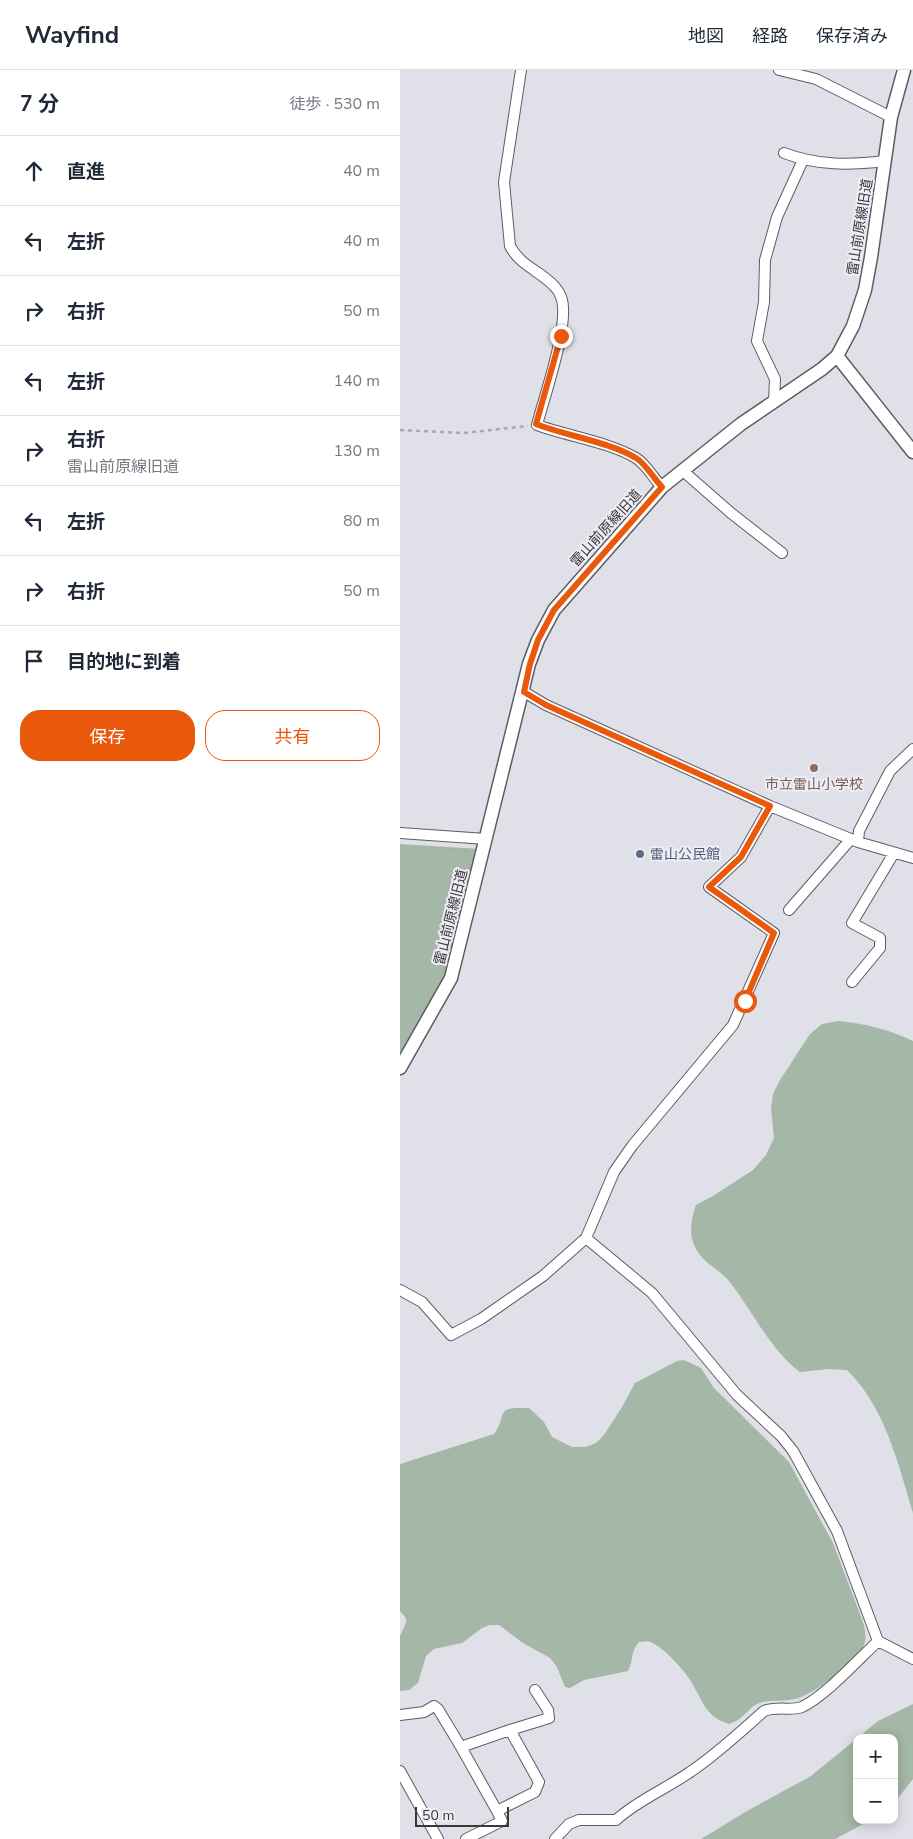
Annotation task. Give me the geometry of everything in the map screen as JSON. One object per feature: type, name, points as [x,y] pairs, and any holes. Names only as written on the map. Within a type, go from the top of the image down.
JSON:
[{"type":"street","points":[[522,70],[504,182],[509,240],[514,254],[524,264],[554,286],[562,297],[563,314],[561,336],[536,424],[610,447],[638,459],[662,487]]},
{"type":"street","points":[[779,70],[816,79],[891,117]]},
{"type":"street","name":"雷山前原線旧道","points":[[400,1068],[451,978],[530,664],[538,640],[554,610],[662,487],[741,424],[822,369],[837,356],[853,326],[865,290],[872,257],[891,117],[907,72]]},
{"type":"street","points":[[784,153],[803,160],[852,164],[885,161]]},
{"type":"street","points":[[774,402],[775,379],[757,341],[764,302],[765,260],[777,217],[803,160]]},
{"type":"street","points":[[837,356],[913,452]]},
{"type":"street","points":[[683,471],[731,514],[782,553]]},
{"type":"street","points":[[524,692],[555,709],[770,806],[854,841],[913,858]]},
{"type":"street","points":[[789,910],[854,841],[890,771],[913,749]]},
{"type":"street","points":[[400,1290],[422,1302],[452,1335],[481,1319],[543,1276],[586,1238],[614,1172],[632,1146],[733,1025],[774,933],[709,887],[741,857],[770,806]]},
{"type":"street","points":[[400,834],[486,839]]},
{"type":"street","points":[[852,982],[880,948],[880,938],[852,923],[894,853]]},
{"type":"street","points":[[586,1238],[652,1293],[737,1395],[781,1436],[793,1451],[838,1532],[878,1641],[913,1659]]},
{"type":"street","points":[[556,1839],[569,1824],[579,1820],[616,1820],[629,1808],[690,1773],[764,1711],[773,1708],[800,1707],[824,1692],[878,1641]]},
{"type":"street","points":[[461,1747],[549,1718],[548,1710],[535,1690]]},
{"type":"street","points":[[400,1715],[424,1712],[434,1706],[438,1708],[497,1811],[502,1821],[466,1839]]},
{"type":"street","points":[[497,1811],[535,1792],[539,1782],[510,1730]]},
{"type":"street","points":[[400,1771],[438,1839]]},
{"type":"path","points":[[400,430],[462,433],[536,424]]},
{"type":"green space","points":[[400,844],[480,849],[447,977],[400,1061]]},
{"type":"green space","points":[[838,1021],[877,1028],[913,1041],[913,1513],[889,1437],[881,1418],[860,1385],[847,1370],[829,1369],[800,1372],[789,1363],[770,1341],[729,1281],[699,1254],[693,1244],[691,1233],[696,1205],[753,1170],[766,1155],[774,1138],[771,1109],[773,1094],[780,1080],[810,1034],[822,1024]]},
{"type":"green space","points":[[684,1360],[701,1368],[714,1388],[789,1462],[833,1543],[863,1622],[865,1639],[860,1652],[834,1677],[803,1696],[795,1699],[757,1704],[739,1719],[729,1724],[710,1713],[689,1678],[655,1644],[639,1642],[634,1649],[628,1671],[584,1680],[570,1688],[565,1687],[557,1667],[550,1658],[523,1643],[499,1625],[490,1625],[482,1628],[462,1643],[434,1649],[426,1656],[418,1683],[409,1690],[400,1691],[400,1636],[406,1623],[406,1618],[400,1611],[400,1464],[494,1434],[504,1412],[518,1408],[529,1408],[544,1422],[552,1437],[572,1447],[586,1447],[596,1443],[604,1435],[635,1383],[677,1361]]},
{"type":"green space","points":[[913,1704],[913,1779],[898,1798],[898,1734],[862,1734],[878,1721]]},
{"type":"green space","points":[[853,1741],[853,1824],[863,1824],[835,1839],[701,1839],[747,1811],[811,1776]]},
{"type":"place","name":"市立雷山小学校","points":[[814,768]]},
{"type":"place","name":"雷山公民館","points":[[640,854]]},
{"type":"route","points":[[561,336],[536,424],[610,447],[638,459],[662,487],[554,610],[538,640],[524,692],[546,705],[770,806],[741,857],[709,887],[774,933],[745,1001]]}]
